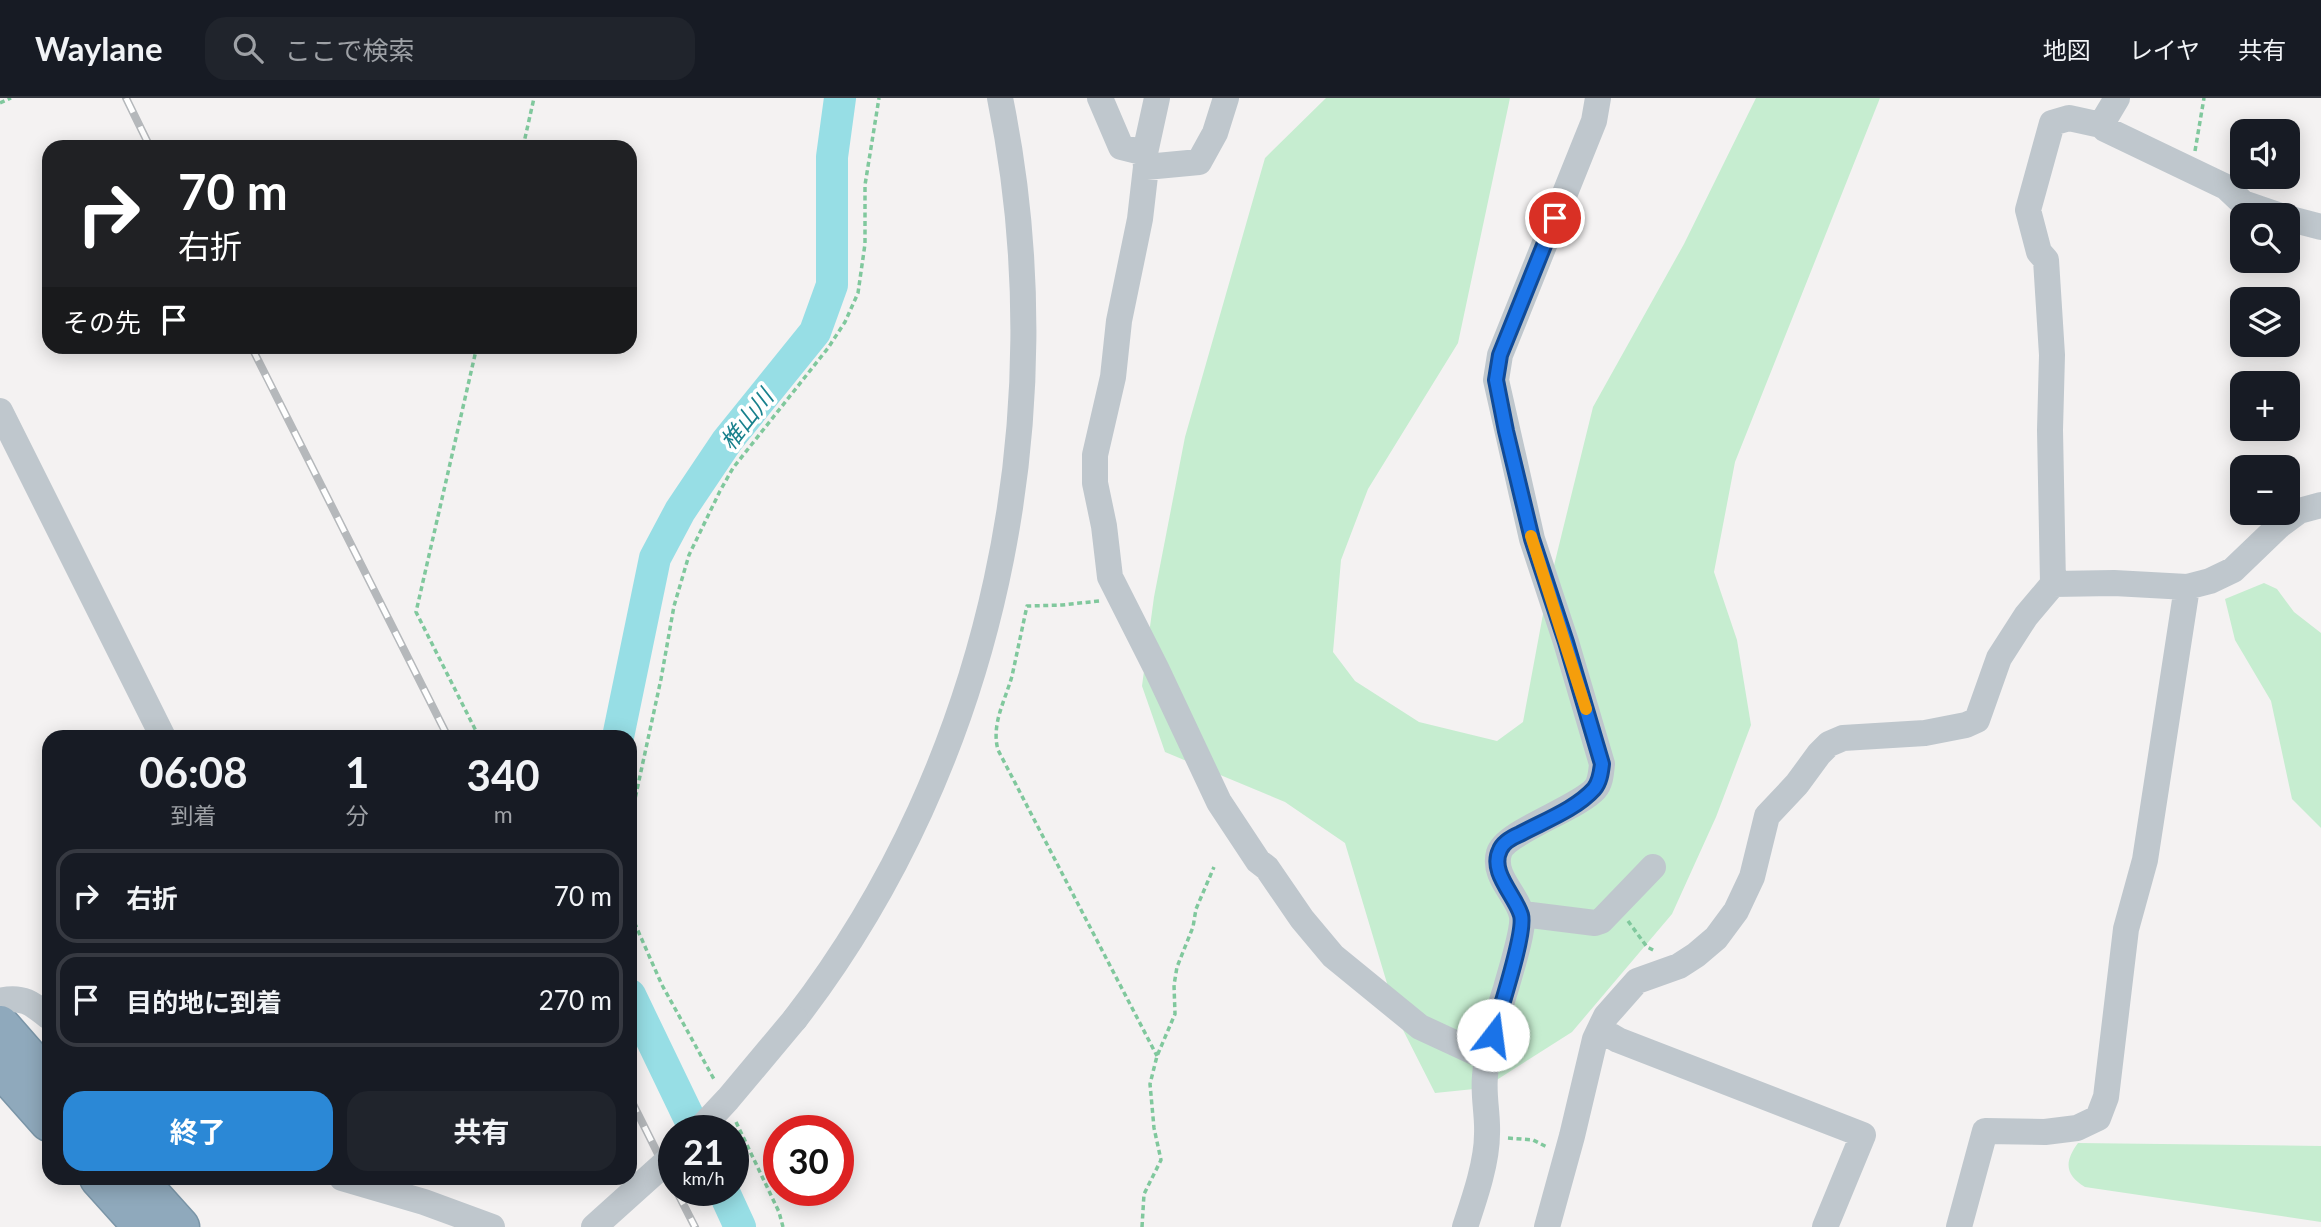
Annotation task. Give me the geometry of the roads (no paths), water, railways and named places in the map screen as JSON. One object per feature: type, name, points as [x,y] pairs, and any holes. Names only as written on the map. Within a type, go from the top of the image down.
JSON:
[{"type":"highway","points":[[0,1025],[42,1073]]},
{"type":"highway","points":[[0,1067],[42,1114]]},
{"type":"highway","points":[[105,1185],[144,1227]]},
{"type":"highway","points":[[142,1185],[180,1227]]},
{"type":"street","points":[[714,1115],[795,1019],[872,903],[934,778],[977,661],[1007,529],[1019,433],[1024,332],[1016,199],[1000,98]]},
{"type":"street","points":[[1100,98],[1121,147],[1145,160],[1199,162],[1215,133],[1226,98]]},
{"type":"street","points":[[1157,98],[1145,160],[1140,219],[1119,321],[1113,377],[1095,455],[1094,469],[1110,577],[1219,802],[1258,861],[1266,868],[1302,919],[1333,956],[1420,1027],[1487,1058]]},
{"type":"street","points":[[1465,1227],[1488,1136],[1484,1079],[1487,1058],[1516,955],[1522,916],[1501,876],[1497,862],[1500,849],[1509,840],[1574,804],[1595,789],[1600,779],[1602,764],[1532,539],[1496,380],[1500,355],[1586,141],[1598,98]]},
{"type":"street","points":[[2101,125],[2117,98]]},
{"type":"street","points":[[1547,1227],[1595,1039],[1606,1016],[1637,981],[1679,966],[1716,938],[1736,911],[1752,877],[1767,817],[1797,785],[1829,744],[1843,738],[1926,733],[1966,725],[1977,720],[2000,658],[2026,616],[2053,584],[2051,328],[2046,260],[2039,251],[2028,210],[2052,123],[2069,118],[2101,125],[2105,130],[2226,187],[2243,203]]},
{"type":"street","points":[[2300,221],[2321,227]]},
{"type":"street","points":[[0,411],[160,730]]},
{"type":"street","points":[[2053,584],[2114,583],[2188,587],[2224,576],[2299,511],[2321,505]]},
{"type":"street","points":[[1959,1227],[1985,1131],[2045,1132],[2077,1128],[2098,1118],[2106,1097],[2126,929],[2145,860],[2188,587]]},
{"type":"street","points":[[1522,916],[1595,923],[1601,921],[1653,867]]},
{"type":"street","points":[[0,1002],[8,999],[29,1001],[42,1011]]},
{"type":"street","points":[[1601,1030],[1618,1040],[1863,1135],[1825,1227]]},
{"type":"street","points":[[594,1227],[658,1169]]},
{"type":"street","points":[[389,1185],[492,1227]]},
{"type":"waterway","name":"椎山川","points":[[619,730],[655,558],[680,511],[727,441],[815,332],[832,285],[832,157],[840,98]]},
{"type":"waterway","name":"椎山川","points":[[637,1010],[688,1115]]},
{"type":"waterway","name":"椎山川","points":[[730,1206],[740,1227]]},
{"type":"railway","points":[[126,98],[147,140]]},
{"type":"railway","points":[[255,354],[444,730]]},
{"type":"railway","points":[[637,1112],[658,1154]]},
{"type":"railway","points":[[684,1206],[695,1227]]}]
